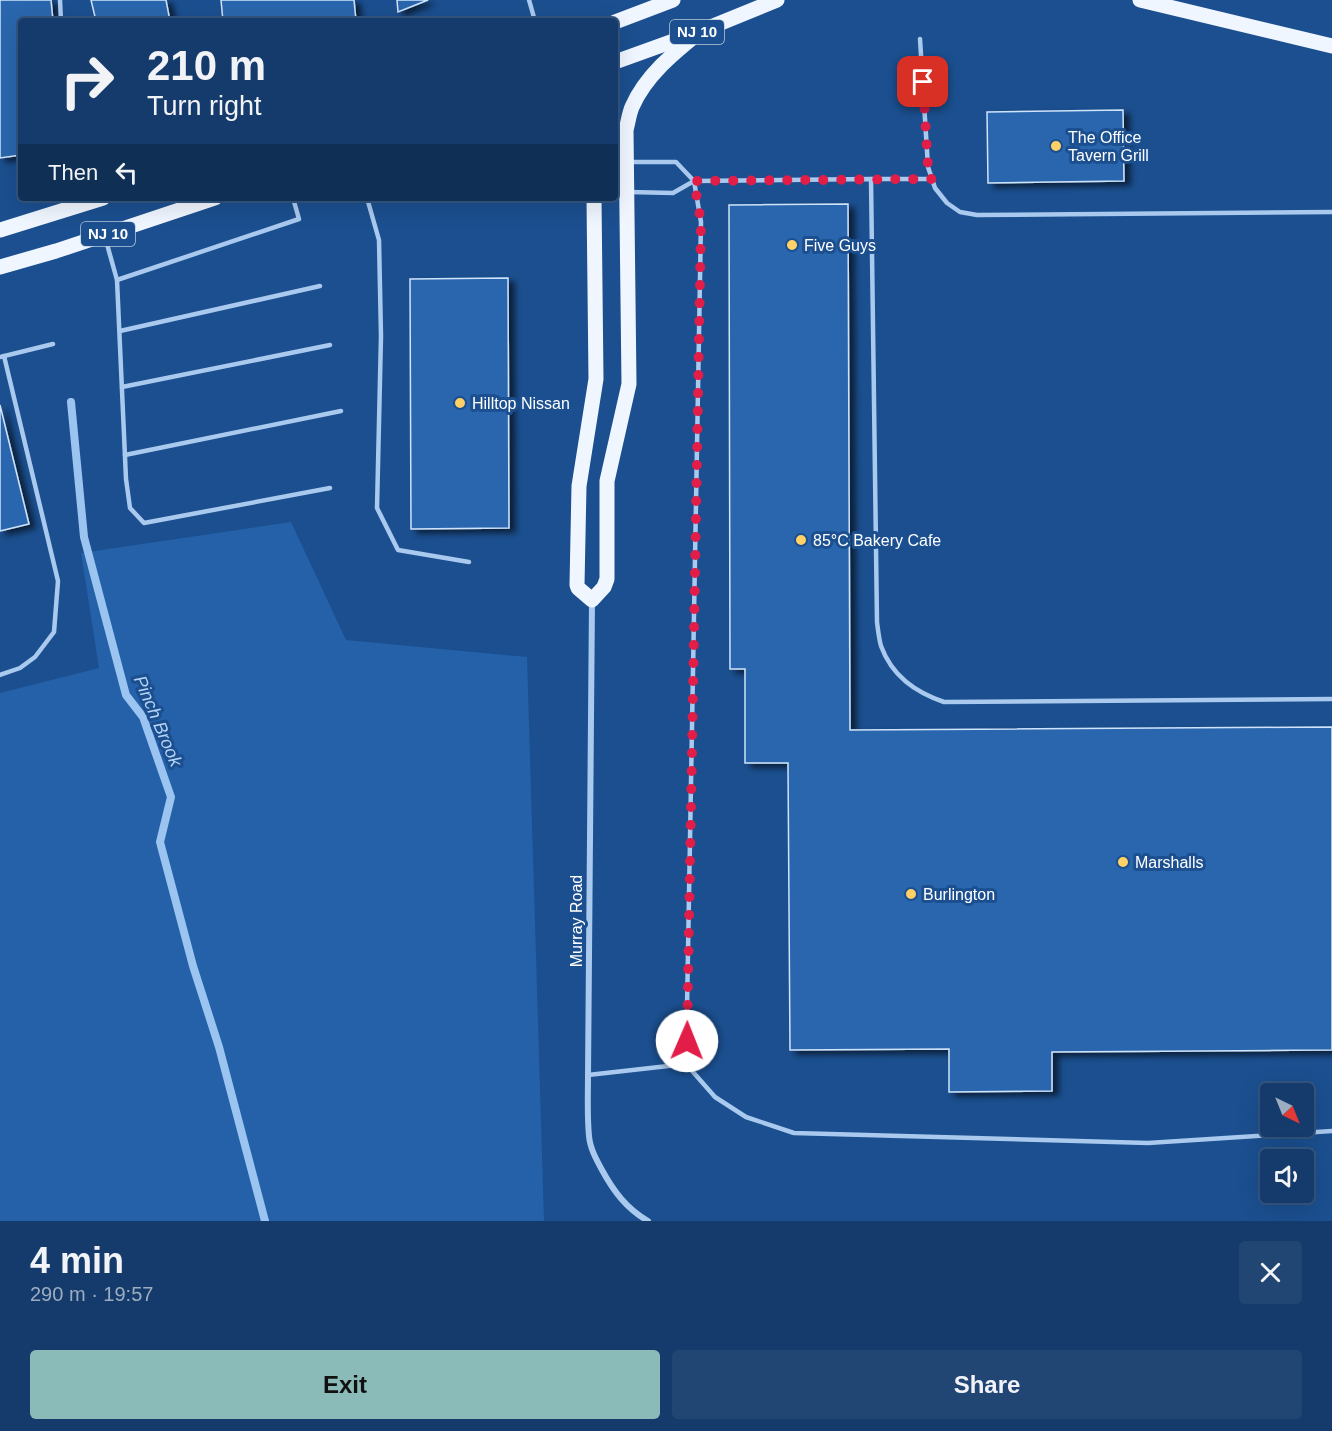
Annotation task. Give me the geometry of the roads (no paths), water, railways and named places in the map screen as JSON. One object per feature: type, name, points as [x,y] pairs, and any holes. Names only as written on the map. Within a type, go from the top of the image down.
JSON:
[{"type":"main road","name":"NJ 10","points":[[618,21],[673,0]]},
{"type":"main road","name":"NJ 10","points":[[618,61],[777,0]]},
{"type":"main road","points":[[1140,0],[1332,46]]},
{"type":"main road","points":[[594,201],[596,379],[579,486],[577,585],[592,600],[608,579],[607,480],[629,384],[626,130],[632,107],[649,79],[674,53],[701,31]]},
{"type":"main road","name":"NJ 10","points":[[0,230],[67,204],[85,201]]},
{"type":"main road","name":"NJ 10","points":[[0,267],[206,201]]},
{"type":"street","name":"Murray Road","points":[[592,600],[589,1137],[594,1155],[611,1188],[623,1202],[648,1221]]},
{"type":"lane","points":[[60,0],[61,18]]},
{"type":"lane","points":[[529,0],[534,18]]},
{"type":"lane","points":[[920,39],[928,167],[935,188],[947,203],[960,212],[977,215],[1332,212]]},
{"type":"lane","points":[[626,162],[676,162],[694,181],[701,222],[686,1064],[715,1097],[746,1117],[794,1133],[1148,1143],[1332,1131]]},
{"type":"lane","points":[[871,178],[876,613],[881,646],[891,666],[910,686],[926,696],[944,702],[1332,699]]},
{"type":"lane","points":[[627,192],[673,194],[694,181],[932,179]]},
{"type":"lane","points":[[117,280],[299,219],[294,201]]},
{"type":"lane","points":[[368,201],[379,240],[381,336],[377,508],[398,550],[469,562]]},
{"type":"lane","points":[[104,235],[117,280],[125,455],[130,508],[144,523],[330,488]]},
{"type":"lane","points":[[120,332],[320,286]]},
{"type":"lane","points":[[0,675],[20,668],[35,657],[54,632],[58,581],[2,356],[53,344]]},
{"type":"lane","points":[[122,387],[330,345]]},
{"type":"lane","points":[[125,455],[341,411]]},
{"type":"lane","points":[[588,1075],[686,1064]]},
{"type":"waterway","name":"Pinch Brook","points":[[71,402],[84,537],[126,695],[143,717],[171,797],[160,842],[193,966],[219,1047],[265,1221]]},
{"type":"place","name":"The Office Tavern Grill","points":[[1056,146]]},
{"type":"place","name":"Five Guys","points":[[792,245]]},
{"type":"place","name":"Hilltop Nissan","points":[[460,403]]},
{"type":"place","name":"85°C Bakery Cafe","points":[[801,540]]},
{"type":"place","name":"Marshalls","points":[[1123,862]]},
{"type":"place","name":"Burlington","points":[[911,894]]}]
